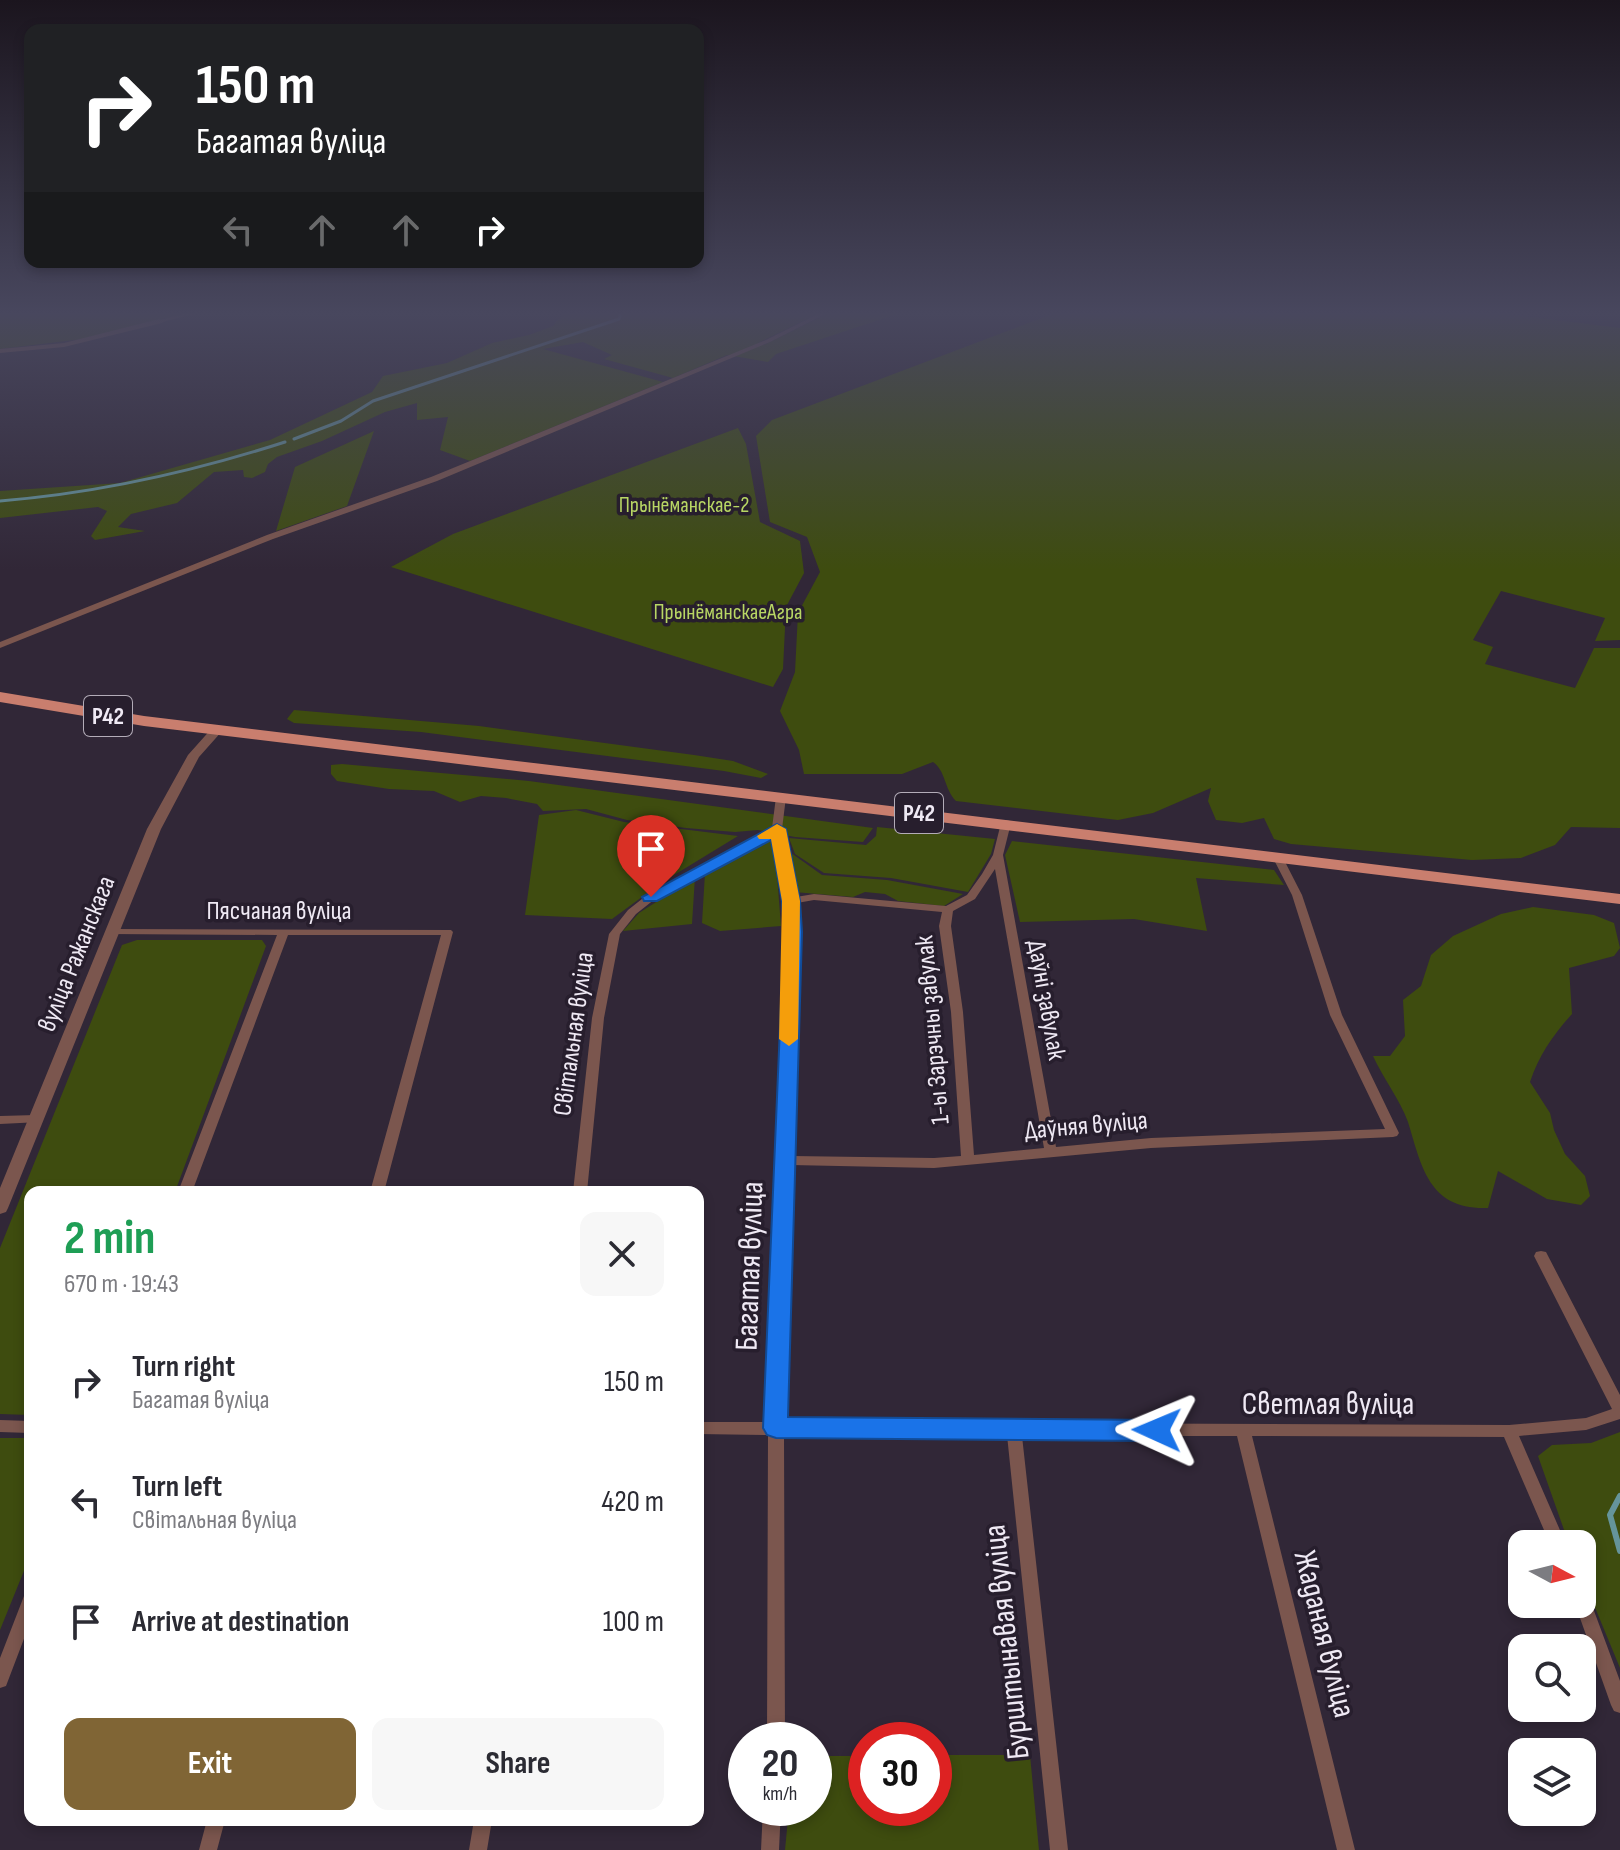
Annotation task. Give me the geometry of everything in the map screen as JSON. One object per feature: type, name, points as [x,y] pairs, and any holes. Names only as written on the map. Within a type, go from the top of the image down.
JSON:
[{"type":"main road","name":"Р42","points":[[0,697],[113,717],[217,730],[1620,899]]},
{"type":"street","points":[[0,645],[270,537],[434,479],[632,397]]},
{"type":"street","name":"вуліца Ражанскага","points":[[0,1208],[176,784],[194,755],[217,730]]},
{"type":"street","name":"Багатая вуліца","points":[[776,1722],[776,1428],[793,932],[791,901],[777,829],[781,797]]},
{"type":"street","name":"1-ы Зарэчны завулак","points":[[968,1160],[957,1012],[945,926],[948,909],[971,897],[998,855],[1006,823]]},
{"type":"street","name":"Світальная вуліца","points":[[581,1186],[598,1018],[615,934],[632,912],[651,897],[777,829]]},
{"type":"street","name":"Даўні завулак","points":[[998,855],[1051,1153]]},
{"type":"street","name":"Даўняя вуліца","points":[[784,1160],[934,1163],[1258,1137],[1393,1133],[1336,1015],[1297,895],[1277,856]]},
{"type":"street","points":[[791,901],[814,897],[948,909]]},
{"type":"street","name":"Пясчаная вуліца","points":[[112,932],[447,932],[379,1186]]},
{"type":"street","points":[[187,1186],[283,933]]},
{"type":"street","points":[[0,1120],[36,1119]]},
{"type":"street","points":[[1541,1256],[1620,1411]]},
{"type":"street","name":"Светлая вуліца","points":[[704,1428],[1509,1431],[1586,1424],[1620,1411]]},
{"type":"street","points":[[0,1426],[24,1427]]},
{"type":"street","name":"Бурштынавая вуліца","points":[[1014,1428],[1059,1850]]},
{"type":"street","points":[[1509,1431],[1552,1530]]},
{"type":"street","name":"Жаданая вуліца","points":[[1243,1432],[1346,1850]]},
{"type":"street","points":[[0,1680],[24,1617]]},
{"type":"street","points":[[1589,1618],[1620,1705]]},
{"type":"street","points":[[208,1850],[214,1826]]},
{"type":"street","points":[[478,1850],[482,1826]]},
{"type":"street","points":[[770,1850],[771,1826]]},
{"type":"green space","points":[[361,397],[626,397],[470,461],[440,450],[448,417],[417,420],[417,403],[385,412],[322,441],[277,457],[268,464],[265,472],[252,478],[244,477],[243,470],[214,472],[177,503],[131,514],[118,527],[145,531],[95,540],[91,536],[107,511],[98,507],[0,518],[0,491],[120,483],[270,440]]},
{"type":"green space","points":[[832,397],[1620,397],[1620,640],[1595,641],[1605,618],[1501,591],[1473,640],[1493,647],[1485,664],[1575,688],[1594,648],[1620,648],[1620,828],[1571,827],[1555,845],[1521,858],[1472,860],[1291,844],[1274,839],[1264,818],[1242,823],[1216,820],[1208,801],[1211,788],[1153,813],[1118,820],[956,801],[933,762],[902,774],[804,774],[799,750],[780,711],[795,672],[798,613],[820,572],[807,537],[770,522],[756,436],[772,420]]},
{"type":"green space","points":[[738,428],[746,444],[760,522],[800,541],[804,573],[786,607],[783,669],[773,687],[391,567],[453,534]]},
{"type":"green space","points":[[374,431],[347,506],[276,531],[295,467]]},
{"type":"green space","points":[[294,710],[479,726],[694,755],[733,761],[768,774],[761,778],[421,732],[294,723],[287,719]]},
{"type":"green space","points":[[331,765],[529,781],[873,828],[863,842],[795,837],[758,830],[735,832],[686,828],[627,820],[586,809],[543,811],[537,804],[506,798],[481,796],[460,802],[434,791],[389,789],[337,781],[331,774]]},
{"type":"green space","points":[[576,810],[624,822],[738,836],[661,883],[612,919],[525,915],[539,815]]},
{"type":"green space","points":[[877,827],[995,839],[991,854],[968,892],[891,878],[824,873],[795,854],[789,838],[866,845],[876,836]]},
{"type":"green space","points":[[762,840],[770,841],[775,850],[781,926],[720,931],[702,923],[705,873]]},
{"type":"green space","points":[[1012,841],[1274,870],[1284,885],[1196,878],[1207,931],[1134,919],[1020,922],[1005,855]]},
{"type":"green space","points":[[787,850],[822,875],[887,880],[963,894],[944,906],[898,901],[885,894],[865,892],[853,897],[794,892]]},
{"type":"green space","points":[[695,877],[692,924],[623,931],[639,913]]},
{"type":"green space","points":[[1533,907],[1594,915],[1614,923],[1620,948],[1614,956],[1569,968],[1572,1014],[1547,1046],[1530,1082],[1550,1113],[1565,1154],[1585,1176],[1590,1196],[1581,1205],[1547,1199],[1498,1171],[1488,1208],[1468,1207],[1440,1194],[1431,1183],[1405,1114],[1373,1056],[1390,1056],[1405,1036],[1403,1000],[1421,986],[1431,955],[1453,936],[1501,914]]},
{"type":"green space","points":[[137,940],[262,940],[266,946],[177,1186],[25,1186],[122,945]]},
{"type":"green space","points":[[24,1188],[24,1415],[0,1414],[0,1248]]},
{"type":"green space","points":[[1620,1432],[1620,1668],[1596,1610],[1596,1530],[1564,1530],[1538,1456],[1552,1445],[1591,1443]]},
{"type":"green space","points":[[0,1438],[24,1438],[24,1571],[0,1630]]},
{"type":"green space","points":[[952,1755],[1030,1755],[1039,1850],[785,1850],[787,1826],[832,1826],[832,1756],[848,1756],[848,1826],[952,1826]]},
{"type":"waterway","points":[[294,439],[341,421],[384,397]]},
{"type":"waterway","points":[[0,501],[73,493],[144,480],[285,442]]},
{"type":"waterway","points":[[1620,1496],[1610,1515],[1620,1551]]},
{"type":"slow traffic","points":[[765,836],[777,829],[791,901],[793,932],[789,1039]]},
{"type":"route","points":[[651,897],[777,829],[791,901],[793,932],[776,1428],[1157,1430]]},
{"type":"park label","name":"Прынёманскае-2","points":[[684,505]]},
{"type":"park label","name":"ПрынёманскаеАгра","points":[[728,612]]}]
